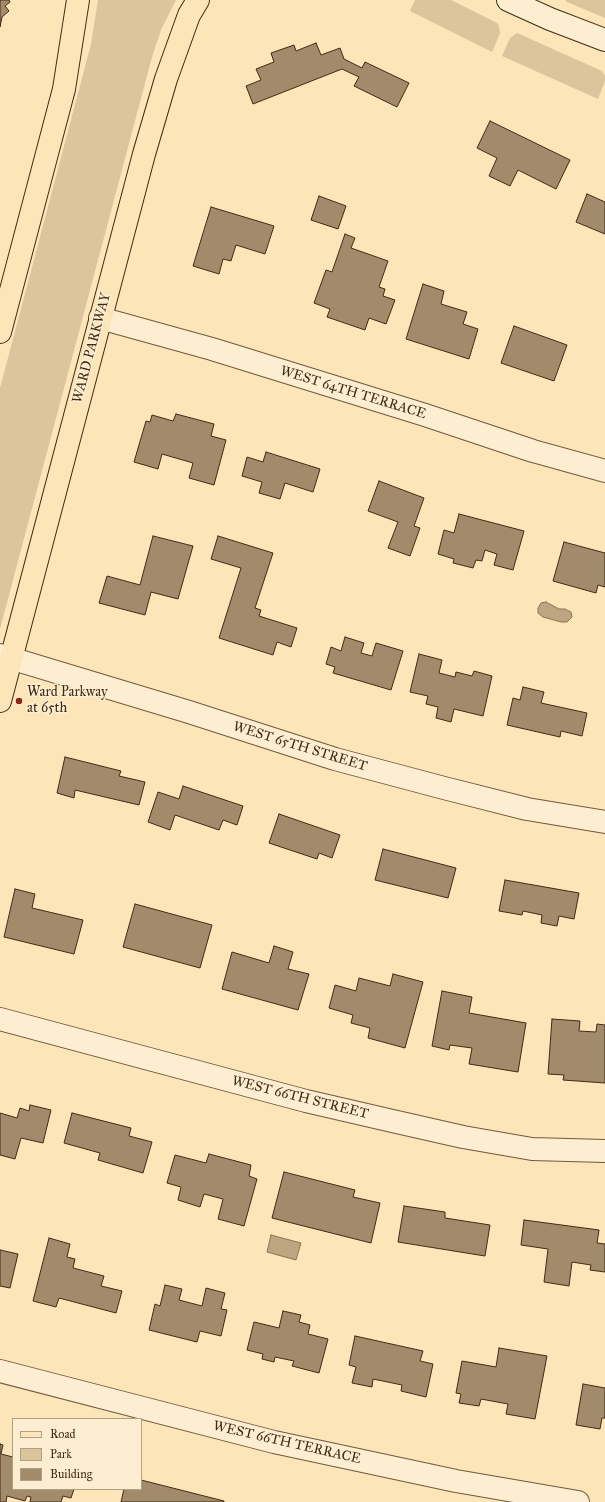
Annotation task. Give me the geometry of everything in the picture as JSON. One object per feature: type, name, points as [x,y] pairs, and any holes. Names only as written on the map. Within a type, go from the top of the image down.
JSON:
[{"type":"main road","points":[[0,332],[6,291],[64,89],[78,0]]},
{"type":"main road","name":"WARD PARKWAY","points":[[0,702],[6,656],[144,154],[166,79],[189,15],[198,0]]},
{"type":"street","points":[[508,0],[550,19],[605,40]]},
{"type":"street","name":"WEST 64TH TERRACE","points":[[100,318],[212,349],[605,472]]},
{"type":"street","name":"WEST 65TH STREET","points":[[6,656],[181,709],[342,761],[527,809],[605,822]]},
{"type":"street","name":"WEST 66TH STREET","points":[[0,1019],[324,1105],[388,1120],[532,1149],[605,1151]]},
{"type":"street","name":"WEST 66TH TERRACE","points":[[0,1371],[274,1442],[456,1481],[578,1502]]},
{"type":"green space","points":[[98,0],[176,0],[161,30],[152,57],[0,629],[0,388],[91,44]]},
{"type":"green space","points":[[415,0],[451,0],[497,23],[500,33],[492,52],[410,11]]},
{"type":"green space","points":[[565,0],[605,0],[605,18],[567,2]]},
{"type":"green space","points":[[517,33],[602,71],[605,76],[605,81],[598,99],[502,56],[510,38]]},
{"type":"shaded area","points":[[546,602],[559,609],[565,609],[571,612],[572,617],[567,622],[561,622],[543,617],[538,613],[538,608],[541,603]]},
{"type":"shaded area","points":[[271,1235],[301,1243],[296,1260],[267,1252]]},
{"type":"building","points":[[0,0],[9,0],[10,2],[5,6],[9,11],[2,17],[0,27]]},
{"type":"building","points":[[316,43],[321,55],[340,48],[344,59],[362,68],[365,62],[409,83],[397,107],[354,86],[359,77],[342,69],[253,104],[246,86],[261,80],[256,69],[274,62],[271,53],[294,45],[296,51]]},
{"type":"building","points":[[490,121],[570,160],[556,189],[518,170],[510,186],[489,176],[497,158],[477,148]]},
{"type":"building","points":[[587,194],[605,202],[605,234],[576,222]]},
{"type":"building","points":[[319,196],[346,206],[338,229],[311,220]]},
{"type":"building","points":[[211,207],[274,226],[265,254],[236,245],[231,261],[223,259],[219,274],[193,266]]},
{"type":"building","points":[[345,234],[355,238],[351,248],[388,261],[379,287],[385,289],[383,296],[395,300],[386,324],[369,318],[365,330],[327,317],[330,309],[314,303],[326,270],[332,272]]},
{"type":"building","points":[[423,284],[444,291],[441,304],[467,312],[463,324],[478,329],[469,359],[406,339]]},
{"type":"building","points":[[514,326],[567,345],[554,381],[501,363]]},
{"type":"building","points":[[176,414],[214,424],[211,436],[226,440],[214,485],[189,478],[193,463],[162,454],[158,469],[134,462],[146,421],[150,422],[152,415],[173,421]]},
{"type":"building","points":[[266,452],[320,469],[313,492],[285,483],[280,499],[259,493],[262,482],[242,476],[247,457],[263,462]]},
{"type":"building","points":[[379,481],[424,498],[414,526],[420,528],[410,556],[388,548],[398,522],[368,511]]},
{"type":"building","points":[[459,514],[524,531],[513,570],[494,565],[497,554],[485,550],[482,561],[476,560],[473,568],[453,563],[454,559],[438,554],[444,530],[454,533]]},
{"type":"building","points":[[153,536],[193,546],[178,599],[151,592],[145,615],[99,603],[107,576],[140,585]]},
{"type":"building","points":[[218,536],[273,553],[255,608],[261,610],[259,616],[297,628],[291,647],[277,642],[273,655],[219,638],[241,568],[211,559]]},
{"type":"building","points":[[564,542],[605,553],[605,587],[598,585],[596,593],[553,581]]},
{"type":"building","points":[[345,637],[364,643],[361,653],[372,656],[376,643],[403,651],[391,690],[333,673],[335,667],[326,664],[331,647],[341,651]]},
{"type":"building","points":[[419,654],[442,660],[439,673],[455,677],[456,672],[472,676],[474,671],[492,676],[483,716],[454,709],[451,722],[436,718],[438,707],[426,704],[428,696],[410,692]]},
{"type":"building","points":[[523,687],[544,692],[541,703],[587,713],[582,736],[561,731],[560,737],[507,725],[513,698],[520,700]]},
{"type":"building","points":[[65,757],[121,771],[119,776],[145,782],[139,805],[75,790],[74,798],[57,793]]},
{"type":"building","points":[[183,786],[243,806],[237,825],[223,820],[219,830],[175,815],[170,830],[148,822],[158,792],[179,799]]},
{"type":"building","points":[[279,814],[340,835],[332,858],[319,853],[317,859],[269,843]]},
{"type":"building","points":[[383,849],[456,868],[448,898],[375,880]]},
{"type":"building","points":[[505,880],[579,893],[574,919],[559,916],[557,926],[541,923],[542,915],[523,911],[522,915],[499,911]]},
{"type":"building","points":[[15,889],[35,894],[32,908],[83,920],[74,954],[4,937]]},
{"type":"building","points":[[135,904],[212,925],[200,968],[123,947]]},
{"type":"building","points":[[274,946],[293,952],[288,969],[309,974],[298,1010],[222,989],[232,952],[269,963]]},
{"type":"building","points":[[393,974],[423,982],[405,1048],[368,1038],[370,1028],[351,1023],[353,1015],[329,1008],[335,985],[356,991],[359,978],[390,986]]},
{"type":"building","points":[[442,991],[472,997],[469,1013],[526,1023],[518,1072],[469,1064],[472,1048],[450,1045],[449,1050],[432,1046]]},
{"type":"building","points":[[552,1019],[580,1021],[579,1031],[596,1032],[597,1024],[605,1025],[605,1083],[563,1080],[564,1075],[548,1074]]},
{"type":"building","points":[[30,1105],[51,1110],[43,1143],[21,1138],[15,1159],[0,1155],[0,1113],[17,1118],[20,1108],[29,1111]]},
{"type":"building","points":[[72,1113],[131,1128],[129,1136],[152,1142],[143,1173],[98,1160],[100,1153],[64,1143]]},
{"type":"building","points":[[209,1154],[251,1165],[249,1176],[257,1179],[244,1226],[218,1219],[223,1199],[204,1194],[200,1207],[178,1200],[181,1187],[167,1183],[175,1155],[206,1163]]},
{"type":"building","points":[[284,1172],[355,1190],[353,1197],[380,1203],[371,1243],[272,1218]]},
{"type":"building","points":[[404,1206],[445,1212],[445,1218],[490,1225],[485,1256],[398,1242]]},
{"type":"building","points":[[524,1220],[599,1230],[597,1243],[605,1244],[605,1272],[590,1270],[591,1265],[572,1262],[569,1286],[544,1282],[548,1249],[521,1245]]},
{"type":"building","points":[[49,1238],[70,1244],[67,1257],[75,1259],[73,1268],[104,1276],[101,1286],[122,1291],[116,1313],[59,1298],[56,1307],[33,1301]]},
{"type":"building","points":[[0,1250],[18,1254],[10,1288],[0,1286]]},
{"type":"building","points":[[165,1285],[182,1289],[179,1300],[202,1306],[206,1288],[225,1293],[221,1309],[227,1310],[221,1336],[200,1331],[197,1342],[149,1330],[155,1304],[160,1306]]},
{"type":"building","points":[[283,1311],[301,1315],[299,1322],[310,1325],[308,1334],[328,1339],[319,1373],[292,1366],[294,1361],[275,1357],[274,1362],[262,1359],[263,1354],[247,1350],[254,1322],[279,1328]]},
{"type":"building","points":[[355,1336],[423,1351],[420,1361],[433,1364],[426,1397],[401,1391],[402,1385],[373,1379],[372,1387],[352,1383],[356,1367],[349,1365]]},
{"type":"building","points":[[499,1348],[547,1356],[535,1419],[506,1414],[508,1404],[481,1399],[479,1406],[459,1403],[461,1394],[456,1393],[462,1361],[496,1367]]},
{"type":"building","points":[[583,1384],[605,1388],[605,1418],[602,1418],[600,1429],[576,1425]]},
{"type":"building","points":[[0,1444],[3,1445],[1,1454],[12,1457],[12,1490],[74,1490],[71,1498],[63,1496],[61,1502],[30,1502],[31,1497],[27,1496],[25,1501],[7,1496],[6,1502],[0,1502]]},
{"type":"building","points":[[142,1480],[224,1501],[224,1502],[121,1502],[124,1490],[142,1490]]},
{"type":"place","name":"Ward Parkway at 65th","points":[[19,701]]}]
